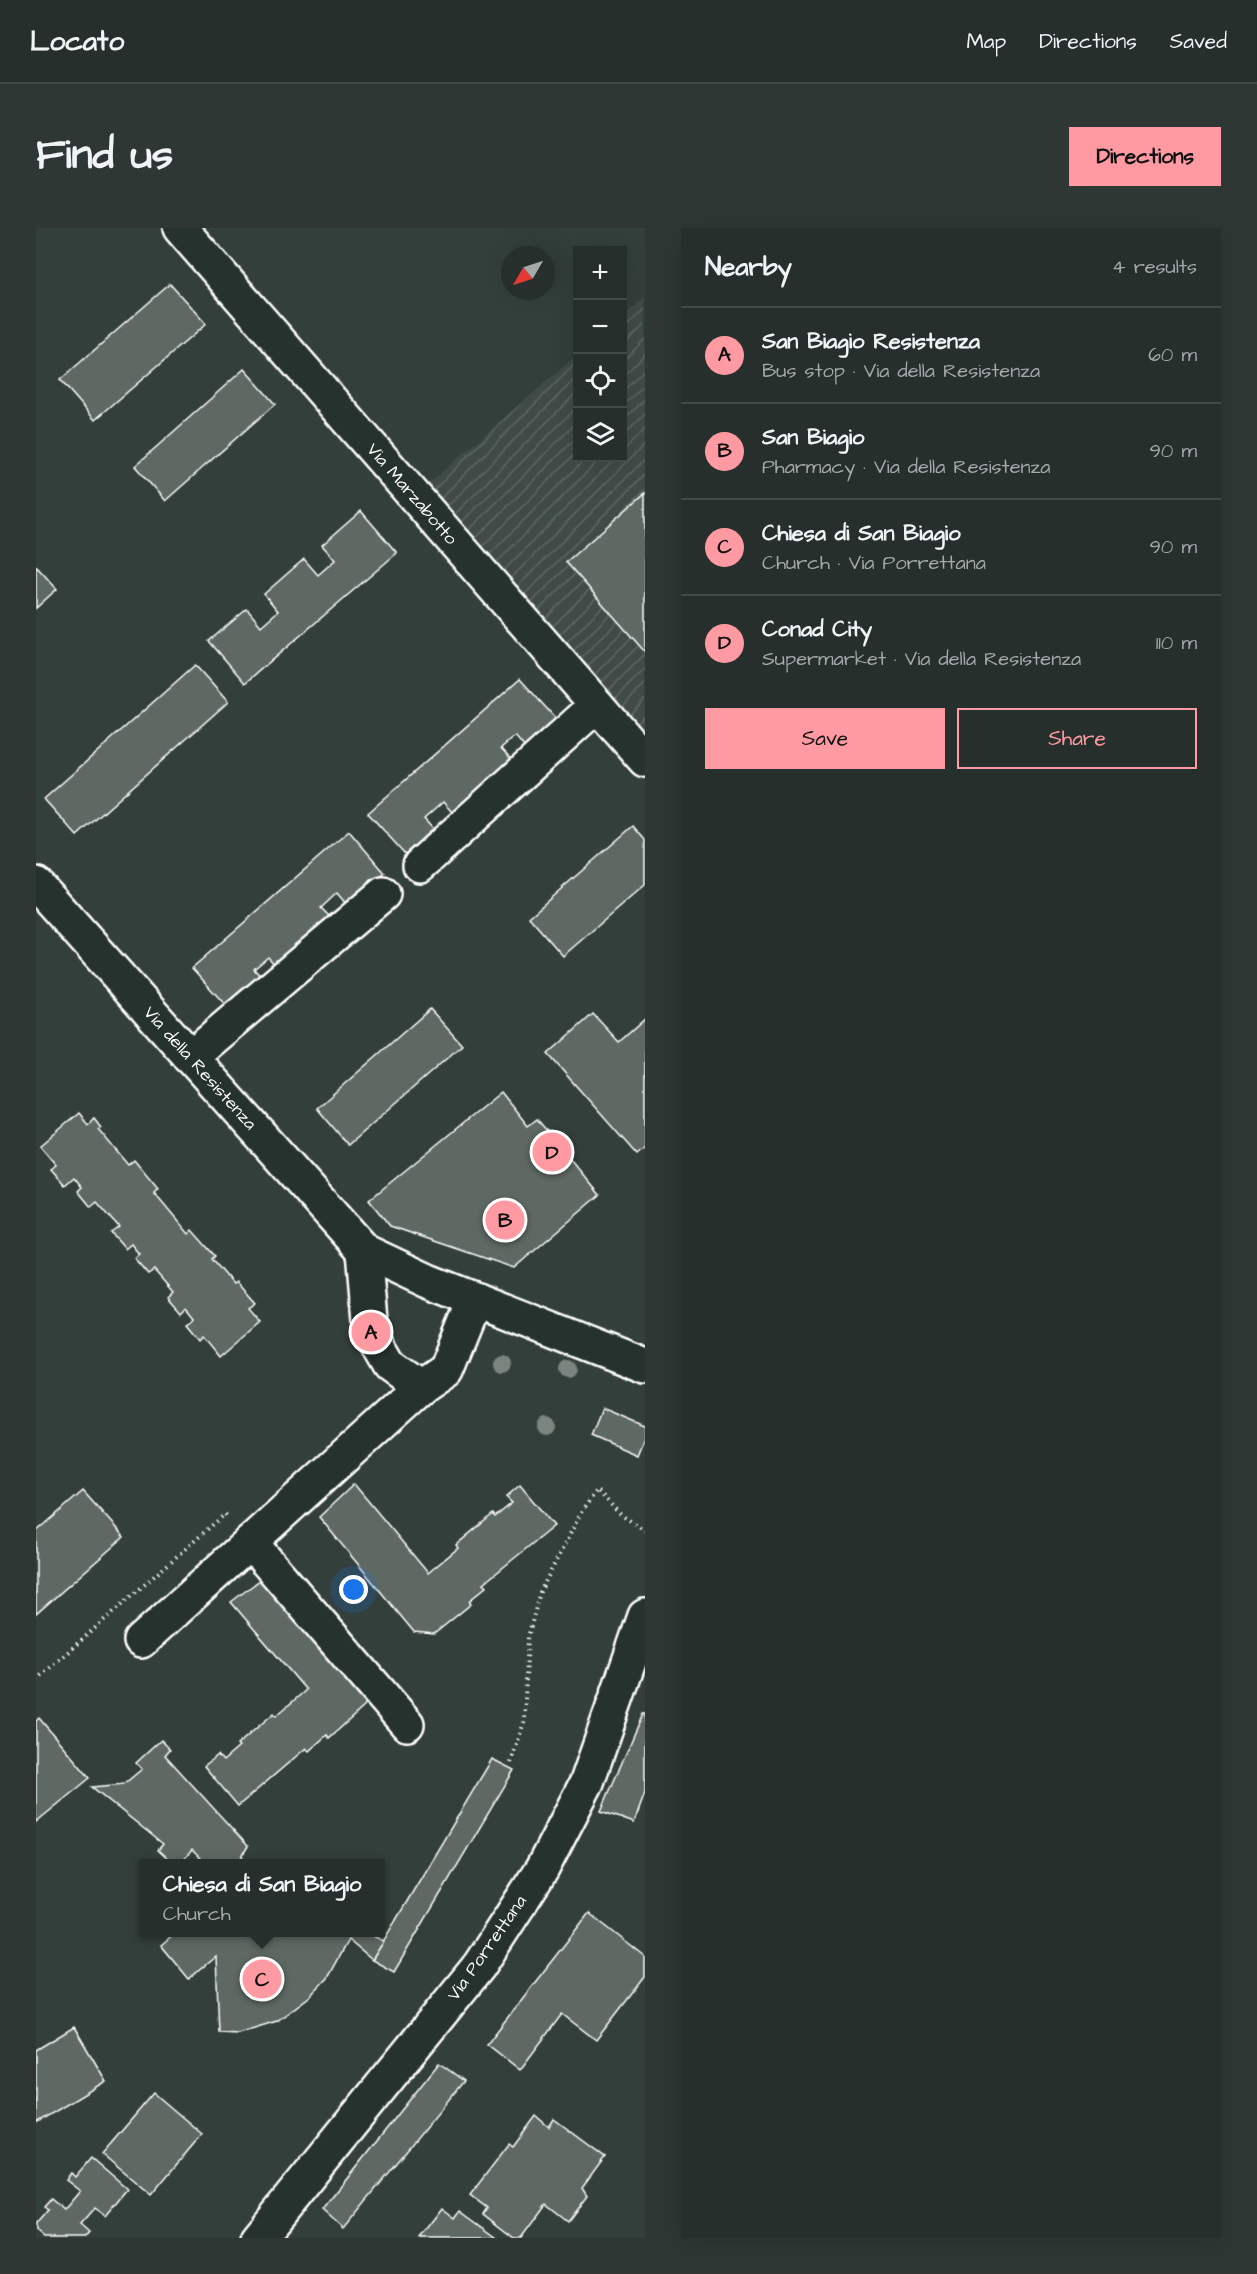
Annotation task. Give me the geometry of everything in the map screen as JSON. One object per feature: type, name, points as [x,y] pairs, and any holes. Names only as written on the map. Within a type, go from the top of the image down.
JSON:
[{"type":"street","name":"Via Marzabotto","points":[[180,228],[645,760]]},
{"type":"street","points":[[420,865],[597,705]]},
{"type":"street","name":"Via della Resistenza","points":[[36,884],[364,1251],[476,1299],[645,1365]]},
{"type":"street","points":[[190,1057],[383,894]]},
{"type":"street","points":[[364,1251],[371,1332],[390,1365],[421,1387]]},
{"type":"street","points":[[141,1641],[421,1387],[446,1370],[476,1299]]},
{"type":"street","points":[[250,1542],[407,1724]]},
{"type":"street","name":"Via Porrettana","points":[[258,2238],[479,1966],[542,1869],[587,1782],[645,1616]]},
{"type":"path","points":[[511,1763],[524,1722],[528,1637],[540,1592],[582,1511],[597,1490],[621,1515],[645,1530]]},
{"type":"path","points":[[36,1680],[225,1514],[250,1542]]},
{"type":"shaded area","points":[[645,297],[645,754],[428,484],[573,358],[573,462],[627,462],[627,313]]},
{"type":"building","points":[[170,284],[206,324],[95,420],[60,380]]},
{"type":"building","points":[[244,369],[275,404],[165,501],[135,466]]},
{"type":"building","points":[[645,493],[645,652],[566,562]]},
{"type":"building","points":[[361,511],[397,553],[245,683],[209,641],[247,609],[261,626],[278,611],[264,594],[304,559],[318,575],[335,560],[322,545]]},
{"type":"building","points":[[36,566],[57,589],[36,608]]},
{"type":"building","points":[[195,665],[228,702],[77,836],[44,799]]},
{"type":"building","points":[[520,679],[557,720],[525,748],[515,736],[501,748],[511,759],[452,812],[443,802],[424,819],[433,829],[405,854],[368,813]]},
{"type":"building","points":[[633,826],[645,840],[645,885],[563,956],[529,917]]},
{"type":"building","points":[[349,831],[385,873],[347,905],[337,893],[321,908],[332,919],[277,967],[268,957],[254,969],[263,979],[229,1009],[192,968]]},
{"type":"building","points":[[430,1009],[462,1045],[348,1145],[317,1108]]},
{"type":"building","points":[[593,1014],[619,1042],[645,1019],[645,1148],[637,1155],[548,1054]]},
{"type":"building","points":[[501,1092],[528,1126],[537,1119],[600,1195],[514,1268],[390,1226],[369,1200]]},
{"type":"building","points":[[79,1113],[88,1124],[94,1118],[101,1127],[98,1129],[128,1165],[134,1160],[158,1189],[154,1193],[188,1234],[192,1230],[215,1256],[212,1259],[233,1284],[236,1282],[255,1303],[248,1308],[260,1322],[221,1356],[204,1335],[200,1339],[187,1323],[194,1317],[186,1307],[181,1312],[168,1297],[173,1292],[154,1270],[148,1274],[134,1258],[139,1254],[131,1244],[125,1249],[111,1233],[119,1227],[97,1202],[91,1207],[78,1191],[82,1187],[74,1177],[65,1185],[51,1169],[56,1165],[40,1146]]},
{"type":"building","points":[[602,1408],[645,1426],[645,1435],[637,1455],[591,1435]]},
{"type":"building","points":[[354,1484],[428,1573],[458,1548],[456,1545],[493,1514],[495,1517],[512,1503],[506,1497],[520,1485],[554,1526],[484,1583],[487,1586],[469,1601],[471,1604],[434,1634],[414,1632],[319,1517]]},
{"type":"building","points":[[83,1491],[124,1537],[36,1614],[36,1532]]},
{"type":"building","points":[[269,1573],[366,1686],[365,1706],[329,1738],[327,1735],[309,1751],[306,1748],[238,1806],[204,1766],[218,1755],[223,1761],[239,1747],[237,1745],[274,1713],[276,1716],[306,1690],[231,1602]]},
{"type":"building","points":[[643,1714],[645,1714],[645,1793],[634,1823],[601,1811]]},
{"type":"building","points":[[39,1718],[90,1778],[36,1822],[36,1721]]},
{"type":"building","points":[[161,1740],[170,1749],[165,1755],[248,1846],[242,1856],[244,1859],[201,1859],[192,1850],[184,1859],[168,1859],[158,1850],[163,1844],[92,1787],[124,1784],[142,1769],[136,1763]]},
{"type":"building","points":[[492,1759],[514,1770],[394,1972],[372,1960]]},
{"type":"building","points":[[589,1913],[645,1957],[645,1977],[596,2040],[562,2014],[520,2070],[487,2044]]},
{"type":"building","points":[[170,1937],[375,1937],[384,1941],[372,1960],[348,1940],[327,1978],[309,1997],[277,2021],[238,2033],[219,2032],[216,1956],[189,1979],[161,1945]]},
{"type":"building","points":[[74,2027],[106,2081],[36,2123],[36,2050]]},
{"type":"building","points":[[439,2063],[464,2081],[343,2229],[322,2210]]},
{"type":"building","points":[[154,2093],[202,2134],[151,2195],[102,2154]]},
{"type":"building","points":[[536,2116],[549,2127],[554,2119],[605,2157],[582,2188],[587,2196],[568,2221],[546,2204],[521,2238],[514,2238],[483,2214],[487,2208],[470,2195],[509,2144],[513,2147]]},
{"type":"building","points":[[91,2158],[127,2189],[105,2216],[95,2208],[80,2225],[89,2233],[85,2238],[44,2238],[36,2231],[36,2224],[48,2210],[44,2207],[51,2199],[64,2210],[80,2191],[66,2180],[71,2173],[75,2177]]},
{"type":"building","points":[[442,2208],[455,2218],[460,2211],[497,2238],[419,2238]]},
{"type":"place","name":"Conad City","points":[[552,1152]]},
{"type":"place","name":"San Biagio","points":[[505,1220]]},
{"type":"place","name":"San Biagio Resistenza","points":[[371,1332]]},
{"type":"place","name":"Chiesa di San Biagio","points":[[262,1979]]}]
